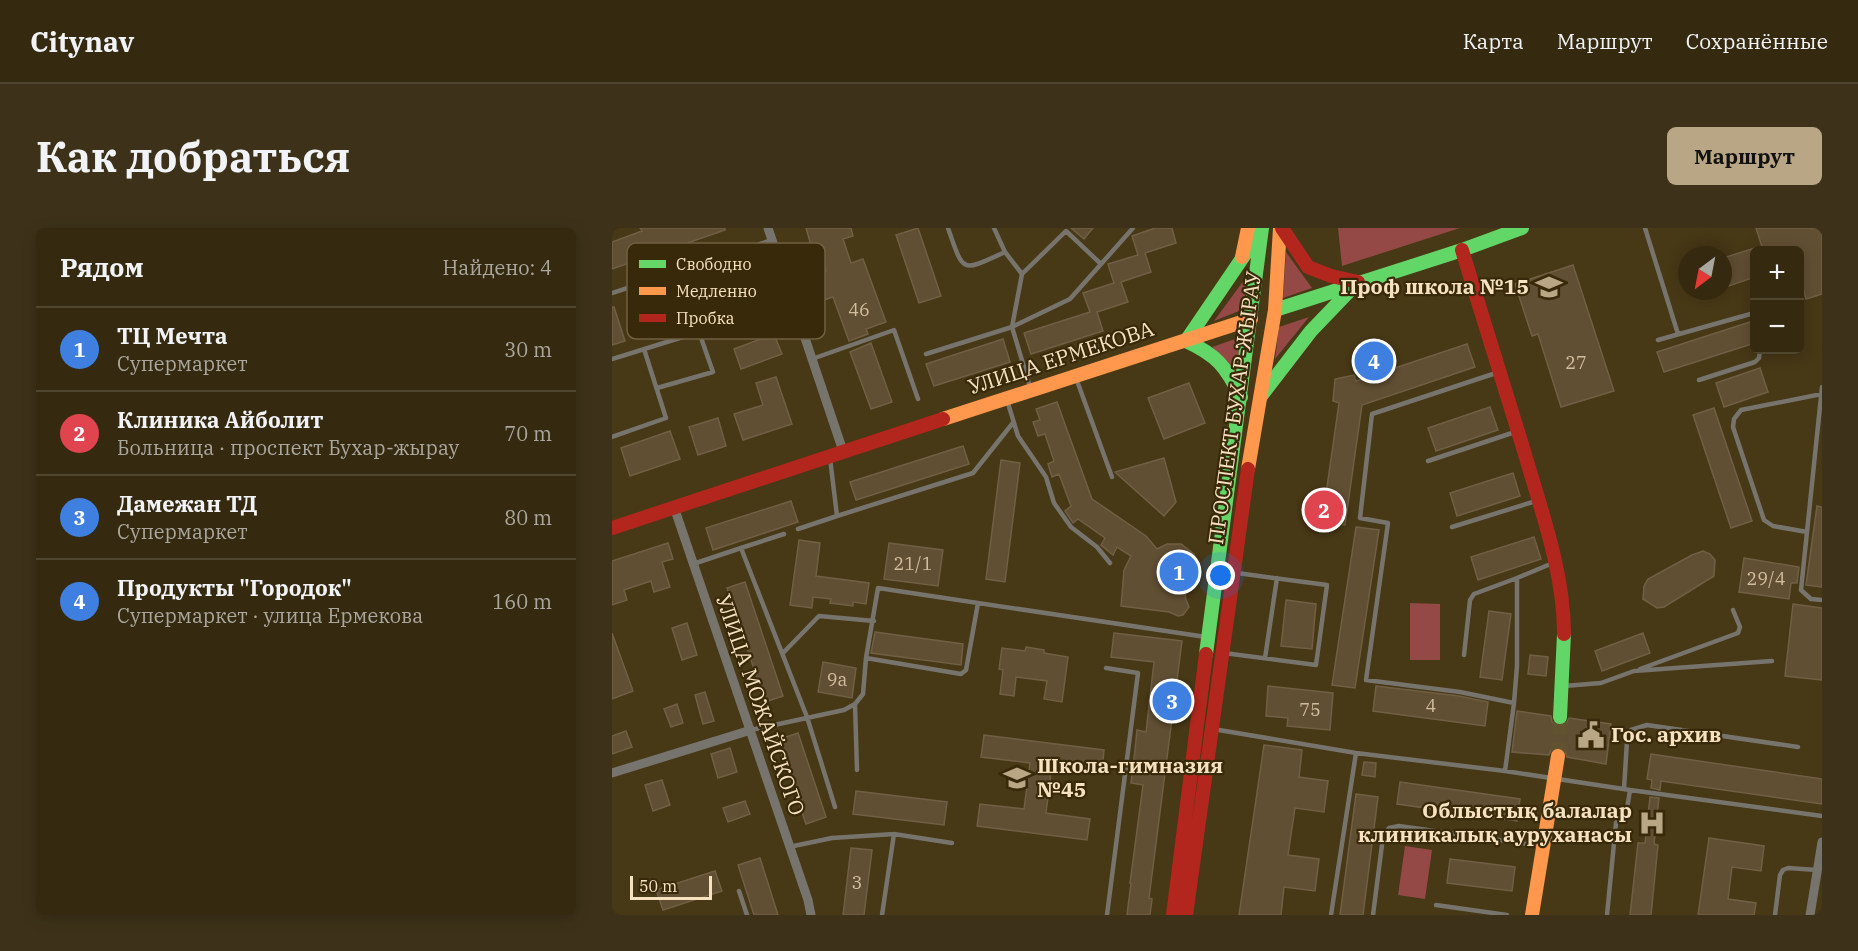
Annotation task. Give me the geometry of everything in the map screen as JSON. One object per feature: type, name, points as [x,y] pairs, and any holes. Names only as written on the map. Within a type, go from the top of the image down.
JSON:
[{"type":"main road","points":[[1242,257],[1248,228]]},
{"type":"main road","points":[[1240,397],[1228,371],[1204,349],[1186,340],[1262,228]]},
{"type":"main road","name":"ПРОСПЕКТ БУХАР-ЖЫРАУ","points":[[1173,915],[1262,228]]},
{"type":"main road","points":[[1281,228],[1308,267],[1331,276],[1358,282]]},
{"type":"main road","name":"ПРОСПЕКТ БУХАР-ЖЫРАУ","points":[[1186,915],[1232,572],[1258,399],[1275,310],[1281,228]]},
{"type":"main road","points":[[1293,245],[1294,228]]},
{"type":"main road","name":"УЛИЦА ЕРМЕКОВА","points":[[612,528],[1358,282],[1462,250],[1522,228]]},
{"type":"main road","points":[[1462,250],[1555,562],[1564,631],[1560,717]]},
{"type":"main road","points":[[1258,399],[1311,331],[1358,282]]},
{"type":"main road","points":[[1196,726],[1211,729]]},
{"type":"main road","points":[[1532,915],[1558,756]]},
{"type":"street","points":[[768,228],[773,243]]},
{"type":"street","points":[[805,339],[837,453]]},
{"type":"street","name":"УЛИЦА МОЖАЙСКОГО","points":[[675,507],[811,915]]},
{"type":"street","points":[[612,773],[751,730]]},
{"type":"street","points":[[1810,915],[1822,842]]},
{"type":"lane","points":[[948,228],[959,261],[965,265],[972,266],[1005,252]]},
{"type":"lane","points":[[994,228],[1005,252],[1022,274]]},
{"type":"lane","points":[[926,354],[1012,327],[1070,299],[1133,228]]},
{"type":"lane","points":[[1645,228],[1678,334]]},
{"type":"lane","points":[[1030,390],[1012,327],[1022,274],[1064,229],[1101,264]]},
{"type":"lane","points":[[763,243],[772,240]]},
{"type":"lane","points":[[612,293],[627,288]]},
{"type":"lane","points":[[1658,340],[1750,314]]},
{"type":"lane","points":[[812,359],[894,330],[918,399]]},
{"type":"lane","points":[[612,359],[676,339]]},
{"type":"lane","points":[[657,388],[713,372],[701,339]]},
{"type":"lane","points":[[612,437],[666,418],[644,349]]},
{"type":"lane","points":[[1699,380],[1755,362],[1760,354]]},
{"type":"lane","points":[[1499,372],[1372,414],[1360,518],[1388,523],[1366,680],[1460,692],[1514,704]]},
{"type":"lane","points":[[1075,376],[1112,477]]},
{"type":"lane","points":[[1822,387],[1801,590],[1811,599],[1822,600]]},
{"type":"lane","points":[[1807,532],[1773,526],[1764,520],[1732,427],[1740,410],[1822,394]]},
{"type":"lane","points":[[1006,398],[1017,436],[1046,477],[1054,503],[1071,527],[1097,547],[1110,563]]},
{"type":"lane","points":[[798,529],[973,473],[1012,423]]},
{"type":"lane","points":[[1428,461],[1517,432]]},
{"type":"lane","points":[[837,453],[837,516]]},
{"type":"lane","points":[[1452,527],[1538,500]]},
{"type":"lane","points":[[693,564],[784,534]]},
{"type":"lane","points":[[741,548],[807,717],[835,807]]},
{"type":"lane","points":[[1464,656],[1470,600],[1474,594],[1555,562]]},
{"type":"lane","points":[[1221,652],[1316,665],[1327,585],[1232,572]]},
{"type":"lane","points":[[1265,658],[1277,578]]},
{"type":"lane","points":[[1505,771],[1517,666],[1517,578]]},
{"type":"lane","points":[[751,730],[843,710],[855,704],[863,694],[866,658],[878,588],[1209,638]]},
{"type":"lane","points":[[866,658],[961,674],[966,670],[978,603]]},
{"type":"lane","points":[[1561,687],[1601,683],[1738,633],[1740,627],[1733,610]]},
{"type":"lane","points":[[783,653],[819,616],[874,621]]},
{"type":"lane","points":[[1634,671],[1772,661]]},
{"type":"lane","points":[[1106,668],[1138,673],[1107,915]]},
{"type":"lane","points":[[855,704],[857,770]]},
{"type":"lane","points":[[1607,915],[1616,823],[1627,809],[1627,741],[1630,730],[1647,725],[1798,747]]},
{"type":"lane","points":[[1211,729],[1356,753],[1505,771],[1822,816]]},
{"type":"lane","points":[[1331,915],[1356,753]]},
{"type":"lane","points":[[1373,915],[1383,837],[1389,828],[1399,826],[1542,846]]},
{"type":"lane","points":[[882,915],[894,834]]},
{"type":"lane","points":[[789,847],[832,838],[894,834],[952,843]]},
{"type":"lane","points":[[1775,915],[1780,875],[1783,870],[1788,868],[1817,870]]},
{"type":"lane","points":[[739,891],[747,915]]},
{"type":"lane","points":[[1436,905],[1507,915]]},
{"type":"shaded area","points":[[1338,228],[1460,228],[1342,266]]},
{"type":"shaded area","points":[[1286,252],[1312,288],[1283,298]]},
{"type":"shaded area","points":[[1247,276],[1244,309],[1214,321]]},
{"type":"shaded area","points":[[1309,317],[1275,359],[1279,327]]},
{"type":"shaded area","points":[[1241,337],[1235,372],[1212,347]]},
{"type":"shaded area","points":[[1410,603],[1440,604],[1440,660],[1410,660]]},
{"type":"shaded area","points":[[1405,846],[1432,850],[1425,899],[1398,895]]},
{"type":"building","points":[[640,228],[725,228],[725,230],[687,243],[627,243],[627,264],[612,269],[612,242],[642,231]]},
{"type":"building","points":[[806,228],[851,228],[853,236],[843,239],[851,263],[863,259],[886,322],[866,329],[868,334],[849,341],[833,297],[825,300],[825,243],[810,243]]},
{"type":"building","points":[[918,228],[941,296],[919,303],[896,235]]},
{"type":"building","points":[[1071,228],[1093,228],[1084,239]]},
{"type":"building","points":[[1155,228],[1172,228],[1176,243],[1145,253],[1151,272],[1121,282],[1128,302],[1097,312],[1103,331],[1031,354],[1024,333],[1090,312],[1083,293],[1114,283],[1108,264],[1138,255],[1132,236]]},
{"type":"building","points":[[1756,228],[1822,228],[1822,294],[1806,299],[1804,246],[1762,246]]},
{"type":"building","points":[[1750,250],[1750,279],[1732,285],[1732,255]]},
{"type":"building","points":[[1573,265],[1614,391],[1561,407],[1538,334],[1532,336],[1515,284]]},
{"type":"building","points":[[612,307],[614,307],[625,341],[612,345]]},
{"type":"building","points":[[1750,322],[1750,345],[1664,372],[1657,352]]},
{"type":"building","points":[[761,339],[776,339],[782,354],[741,369],[734,349]]},
{"type":"building","points":[[1003,339],[1010,362],[934,386],[926,364]]},
{"type":"building","points":[[871,343],[892,402],[871,409],[850,352]]},
{"type":"building","points":[[1467,344],[1475,367],[1362,405],[1345,525],[1322,522],[1339,403],[1333,401],[1335,379],[1354,375],[1356,381]]},
{"type":"building","points":[[1760,368],[1768,392],[1724,407],[1716,383]]},
{"type":"building","points":[[776,377],[792,424],[743,440],[734,414],[763,405],[756,383]]},
{"type":"building","points":[[1189,383],[1205,423],[1164,439],[1148,398]]},
{"type":"building","points":[[1057,402],[1092,499],[1146,536],[1157,549],[1167,544],[1181,544],[1194,554],[1198,564],[1193,580],[1187,585],[1185,597],[1189,607],[1183,615],[1121,606],[1124,570],[1131,556],[1117,547],[1113,555],[1101,545],[1105,538],[1078,519],[1073,523],[1065,511],[1071,506],[1059,474],[1052,477],[1048,464],[1054,461],[1045,434],[1038,436],[1033,422],[1040,420],[1036,409]]},
{"type":"building","points":[[1490,407],[1498,430],[1436,451],[1428,428]]},
{"type":"building","points":[[1714,408],[1752,521],[1731,528],[1693,415]]},
{"type":"building","points":[[718,418],[726,446],[698,455],[689,427]]},
{"type":"building","points":[[670,431],[680,459],[630,476],[621,448]]},
{"type":"building","points":[[963,446],[969,464],[856,500],[850,482]]},
{"type":"building","points":[[1164,458],[1176,502],[1164,516],[1115,472]]},
{"type":"building","points":[[1001,460],[1020,463],[1005,582],[986,579]]},
{"type":"building","points":[[1513,473],[1520,496],[1457,516],[1450,493]]},
{"type":"building","points":[[791,501],[798,522],[713,550],[706,528]]},
{"type":"building","points":[[1817,506],[1822,507],[1822,587],[1806,585]]},
{"type":"building","points":[[1356,527],[1379,530],[1355,688],[1332,685]]},
{"type":"building","points":[[1534,537],[1541,559],[1478,580],[1471,557]]},
{"type":"building","points":[[799,540],[820,543],[816,576],[869,583],[866,604],[853,602],[853,606],[830,603],[831,599],[813,597],[812,608],[790,605]]},
{"type":"building","points":[[668,543],[673,559],[662,562],[670,587],[654,592],[651,581],[624,590],[627,600],[612,605],[612,561]]},
{"type":"building","points":[[889,543],[943,550],[938,586],[884,579]]},
{"type":"building","points":[[1703,551],[1715,560],[1714,576],[1664,607],[1657,608],[1643,599],[1644,586],[1648,579]]},
{"type":"building","points":[[1744,558],[1799,567],[1797,583],[1791,583],[1789,599],[1739,592]]},
{"type":"building","points":[[745,582],[783,696],[765,702],[727,588]]},
{"type":"building","points":[[1286,600],[1316,604],[1312,649],[1281,646]]},
{"type":"building","points":[[1793,604],[1822,608],[1822,680],[1785,676]]},
{"type":"building","points":[[1489,611],[1511,614],[1502,680],[1480,677]]},
{"type":"building","points":[[687,623],[697,655],[682,660],[672,628]]},
{"type":"building","points":[[875,632],[963,644],[961,665],[871,653]]},
{"type":"building","points":[[612,633],[633,691],[612,699]]},
{"type":"building","points":[[1114,633],[1182,641],[1149,898],[1152,899],[1150,915],[1127,915],[1143,785],[1131,783],[1137,730],[1146,732],[1154,662],[1111,657]]},
{"type":"building","points":[[1643,633],[1650,653],[1602,671],[1595,651]]},
{"type":"building","points":[[1026,647],[1068,657],[1062,702],[1044,699],[1047,681],[1016,677],[1014,696],[1000,694],[1003,670],[999,669],[1002,648],[1025,651]]},
{"type":"building","points":[[1530,655],[1548,657],[1546,676],[1528,674]]},
{"type":"building","points":[[823,662],[856,668],[852,698],[818,692]]},
{"type":"building","points":[[1268,686],[1333,693],[1330,730],[1287,726],[1288,718],[1266,716]]},
{"type":"building","points":[[1376,686],[1459,696],[1488,702],[1485,726],[1373,711]]},
{"type":"building","points":[[705,692],[714,721],[703,724],[695,695]]},
{"type":"building","points":[[677,704],[683,723],[671,727],[664,709]]},
{"type":"building","points":[[1517,711],[1551,716],[1552,722],[1559,726],[1565,725],[1569,718],[1611,724],[1606,764],[1567,757],[1564,749],[1559,747],[1551,750],[1549,755],[1512,752]]},
{"type":"building","points":[[626,731],[632,747],[612,754],[612,736]]},
{"type":"building","points":[[798,733],[826,817],[806,824],[777,740]]},
{"type":"building","points":[[984,735],[1104,750],[1102,771],[1052,765],[1046,813],[1090,819],[1087,840],[977,826],[980,804],[1024,809],[1030,763],[981,757]]},
{"type":"building","points":[[1264,745],[1302,750],[1299,777],[1328,781],[1324,812],[1295,808],[1288,855],[1319,859],[1315,891],[1284,887],[1281,915],[1239,915]]},
{"type":"building","points":[[730,748],[737,772],[718,778],[711,754]]},
{"type":"building","name":"Облыстық балалар клиникалық ауруханасы","points":[[1651,754],[1822,779],[1822,804],[1661,781],[1660,790],[1651,788],[1652,780],[1647,779]]},
{"type":"building","points":[[1364,762],[1376,763],[1375,777],[1362,775]]},
{"type":"building","points":[[662,780],[670,805],[653,811],[645,785]]},
{"type":"building","points":[[1400,782],[1520,799],[1517,821],[1397,804]]},
{"type":"building","points":[[856,791],[947,802],[944,825],[853,814]]},
{"type":"building","points":[[1356,794],[1378,797],[1363,915],[1340,915]]},
{"type":"building","points":[[1650,797],[1659,798],[1654,844],[1658,845],[1651,915],[1630,915],[1638,843],[1645,843]]},
{"type":"building","points":[[745,801],[750,814],[728,822],[723,808]]},
{"type":"building","points":[[1709,838],[1764,846],[1761,871],[1732,867],[1728,899],[1756,903],[1754,915],[1698,915]]},
{"type":"building","points":[[851,848],[872,850],[864,915],[843,915]]},
{"type":"building","points":[[760,858],[778,915],[754,915],[738,865]]},
{"type":"building","points":[[1450,859],[1515,867],[1512,891],[1447,883]]},
{"type":"building","points":[[715,871],[722,891],[663,910],[656,890]]},
{"type":"tunnel","points":[[1558,756],[1560,717]]},
{"type":"traffic: fast","points":[[1206,654],[1262,228]]},
{"type":"traffic: fast","points":[[1275,310],[1462,250],[1522,228]]},
{"type":"traffic: fast","points":[[1241,397],[1219,363],[1206,351],[1186,341],[1260,232]]},
{"type":"traffic: fast","points":[[1261,396],[1311,331],[1358,282]]},
{"type":"traffic: fast","points":[[1560,717],[1564,634]]},
{"type":"traffic: slow","points":[[1242,257],[1248,228]]},
{"type":"traffic: slow","points":[[1248,469],[1275,310],[1280,228]]},
{"type":"traffic: slow","points":[[943,419],[1251,319]]},
{"type":"traffic: slow","points":[[1532,915],[1558,756]]},
{"type":"traffic: jam","points":[[1282,228],[1308,267],[1331,276],[1358,282]]},
{"type":"traffic: jam","points":[[1462,250],[1550,541],[1560,588],[1564,634]]},
{"type":"traffic: jam","points":[[612,528],[943,419]]},
{"type":"traffic: jam","points":[[1186,915],[1248,469]]},
{"type":"traffic: jam","points":[[1173,915],[1206,654]]},
{"type":"place","name":"Проф школа №15","points":[[1549,287]]},
{"type":"place","name":"Продукты \"Городок\"","points":[[1374,361]]},
{"type":"place","name":"Клиника Айболит","points":[[1324,510]]},
{"type":"place","name":"ТЦ Мечта","points":[[1179,572]]},
{"type":"place","name":"Дамежан ТД","points":[[1172,701]]},
{"type":"place","name":"Гос. архив","points":[[1591,735]]},
{"type":"place","name":"Школа-гимназия №45","points":[[1017,778]]},
{"type":"place","name":"Облыстық балалар клиникалық ауруханасы","points":[[1652,823]]}]
